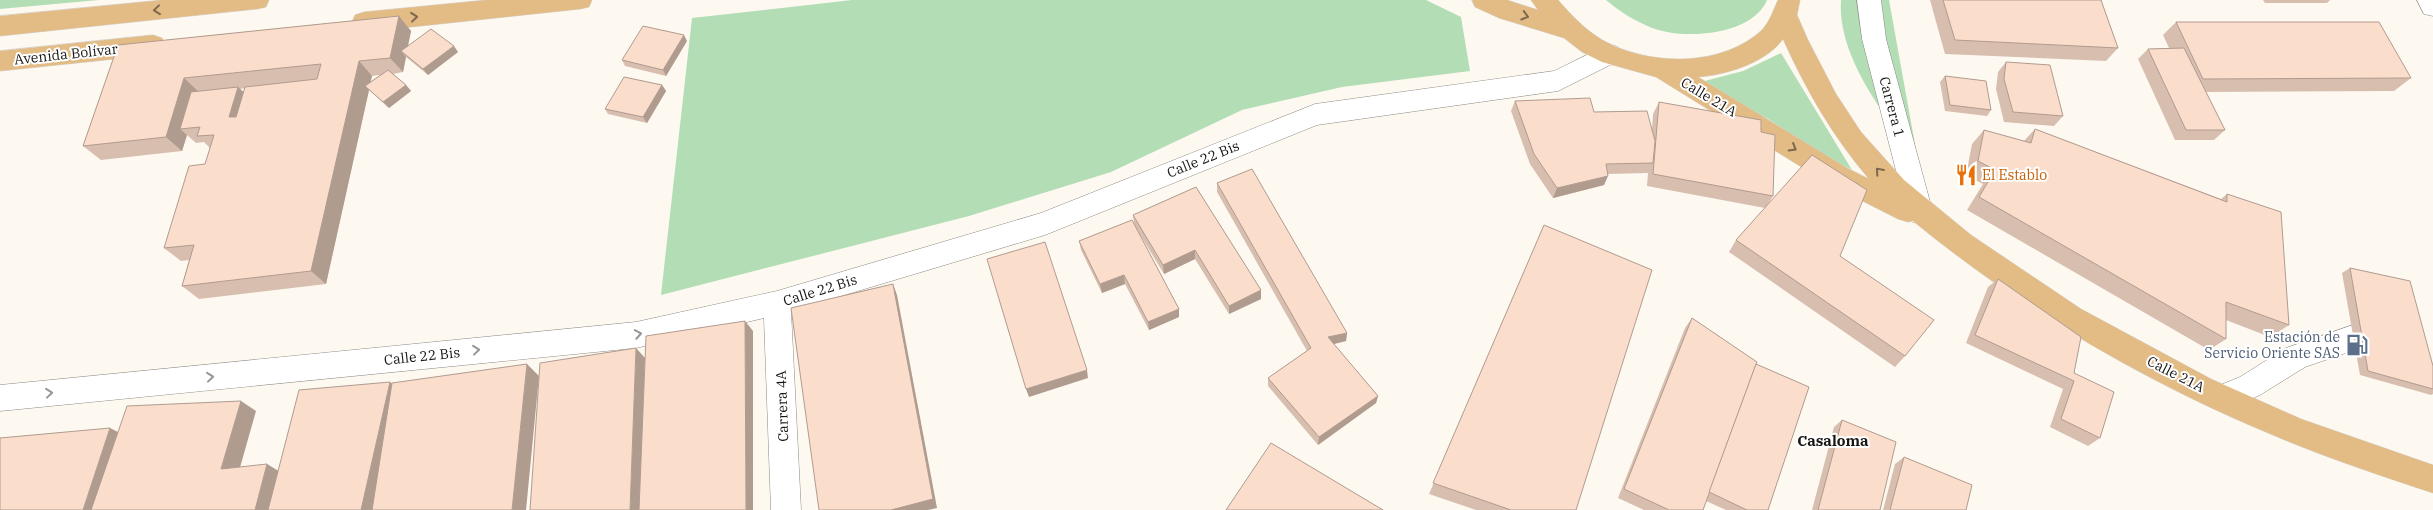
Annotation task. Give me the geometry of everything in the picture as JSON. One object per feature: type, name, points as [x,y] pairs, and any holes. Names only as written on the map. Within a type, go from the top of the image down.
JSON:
[{"type":"main road","points":[[0,26],[257,0]]},
{"type":"main road","points":[[338,25],[580,0]]},
{"type":"main road","points":[[1484,0],[1508,11],[1568,28],[1609,54],[1662,68],[1715,66],[1758,49],[1788,9]]},
{"type":"main road","points":[[1544,0],[1568,28]]},
{"type":"main road","name":"Calle 21A","points":[[1788,9],[1802,58],[1822,96],[1844,128],[1882,175],[1930,220],[2033,293],[2121,346],[2223,398],[2334,446],[2433,479]]},
{"type":"main road","name":"Avenida Bolívar","points":[[0,61],[179,42]]},
{"type":"main road","name":"Calle 21A","points":[[1662,68],[1838,176],[1930,220]]},
{"type":"street","name":"Carrera 1","points":[[1869,0],[1874,39],[1930,220]]},
{"type":"street","points":[[2429,0],[2433,8]]},
{"type":"street","name":"Calle 22 Bis","points":[[0,398],[636,335],[778,303],[1045,223],[1315,115],[1558,81],[1609,54]]},
{"type":"street","name":"Carrera 4A","points":[[778,303],[786,510]]},
{"type":"street","points":[[2223,398],[2250,386],[2296,357],[2353,338]]},
{"type":"green space","points":[[0,0],[99,0],[0,9]]},
{"type":"green space","points":[[852,0],[1426,0],[1461,17],[1470,71],[1342,87],[1242,110],[1111,172],[969,216],[661,295],[692,18]]},
{"type":"green space","points":[[1606,0],[1767,0],[1759,12],[1747,21],[1732,28],[1716,32],[1681,34],[1652,28],[1628,16]]},
{"type":"green space","points":[[1841,0],[1889,0],[1918,161],[1879,106],[1855,64],[1847,43],[1842,21]]},
{"type":"green space","points":[[1781,53],[1852,170],[1823,155],[1768,119],[1697,83],[1743,71]]},
{"type":"building","points":[[1943,0],[2101,0],[2118,48],[1955,40]]},
{"type":"building","points":[[399,16],[390,58],[359,61],[311,271],[182,286],[194,245],[164,248],[189,166],[205,164],[214,135],[197,136],[200,127],[180,129],[191,92],[238,87],[229,117],[236,117],[245,87],[317,79],[321,64],[184,78],[166,137],[83,146],[118,45]]},
{"type":"building","points":[[2176,22],[2379,22],[2411,78],[2203,79]]},
{"type":"building","points":[[643,26],[684,35],[663,70],[622,60]]},
{"type":"building","points":[[431,29],[454,46],[423,69],[401,51]]},
{"type":"building","points":[[2184,48],[2225,130],[2186,130],[2148,49]]},
{"type":"building","points":[[2006,62],[2050,65],[2063,116],[2013,112],[2004,79]]},
{"type":"building","points":[[388,70],[406,85],[383,102],[365,86]]},
{"type":"building","points":[[1945,76],[1986,81],[1991,110],[1950,105]]},
{"type":"building","points":[[624,77],[662,85],[643,117],[605,109]]},
{"type":"building","points":[[1590,98],[1594,112],[1647,111],[1655,141],[1653,163],[1606,164],[1608,176],[1557,188],[1534,154],[1515,101]]},
{"type":"building","points":[[1659,102],[1761,120],[1761,132],[1775,135],[1773,196],[1653,174]]},
{"type":"building","points":[[2035,129],[2227,202],[2227,194],[2281,212],[2289,325],[2226,302],[2226,339],[1979,197],[1995,170],[1978,161],[1984,130],[2031,143]]},
{"type":"building","points":[[1812,155],[1867,190],[1840,256],[1934,320],[1905,356],[1736,240]]},
{"type":"building","points":[[1252,169],[1347,333],[1328,337],[1378,396],[1319,437],[1268,378],[1311,348],[1217,183]]},
{"type":"building","points":[[1196,187],[1261,290],[1229,306],[1195,250],[1163,265],[1133,215]]},
{"type":"building","points":[[1132,220],[1179,309],[1148,322],[1124,275],[1100,284],[1079,241]]},
{"type":"building","points":[[1544,225],[1652,270],[1576,510],[1511,510],[1433,483]]},
{"type":"building","points":[[1045,242],[1087,370],[1026,389],[987,259]]},
{"type":"building","points":[[2350,268],[2410,281],[2433,366],[2433,389],[2368,371]]},
{"type":"building","points":[[1998,279],[2081,337],[2074,373],[2114,392],[2100,438],[2061,419],[2074,381],[1975,335]]},
{"type":"building","points":[[893,284],[933,499],[891,510],[819,510],[791,308]]},
{"type":"building","points":[[1692,318],[1757,362],[1703,510],[1669,510],[1624,489]]},
{"type":"building","points":[[745,321],[746,510],[639,510],[646,336]]},
{"type":"building","points":[[636,348],[630,510],[530,510],[540,363]]},
{"type":"building","points":[[527,364],[512,510],[372,510],[392,383]]},
{"type":"building","points":[[1756,364],[1809,387],[1768,510],[1747,510],[1709,492]]},
{"type":"building","points":[[390,382],[361,510],[268,510],[299,390]]},
{"type":"building","points":[[241,401],[221,469],[267,464],[255,510],[91,510],[127,406]]},
{"type":"building","points":[[1842,420],[1896,442],[1880,510],[1818,510]]},
{"type":"building","points":[[110,428],[83,510],[0,510],[0,438]]},
{"type":"building","points":[[1271,443],[1383,510],[1226,510]]},
{"type":"building","points":[[1904,457],[1972,485],[1966,510],[1890,510]]},
{"type":"place","name":"El Establo","points":[[1966,175]]},
{"type":"place","name":"Estación de Servicio Oriente SAS","points":[[2357,345]]},
{"type":"district","name":"Casaloma","points":[[1833,441]]}]
